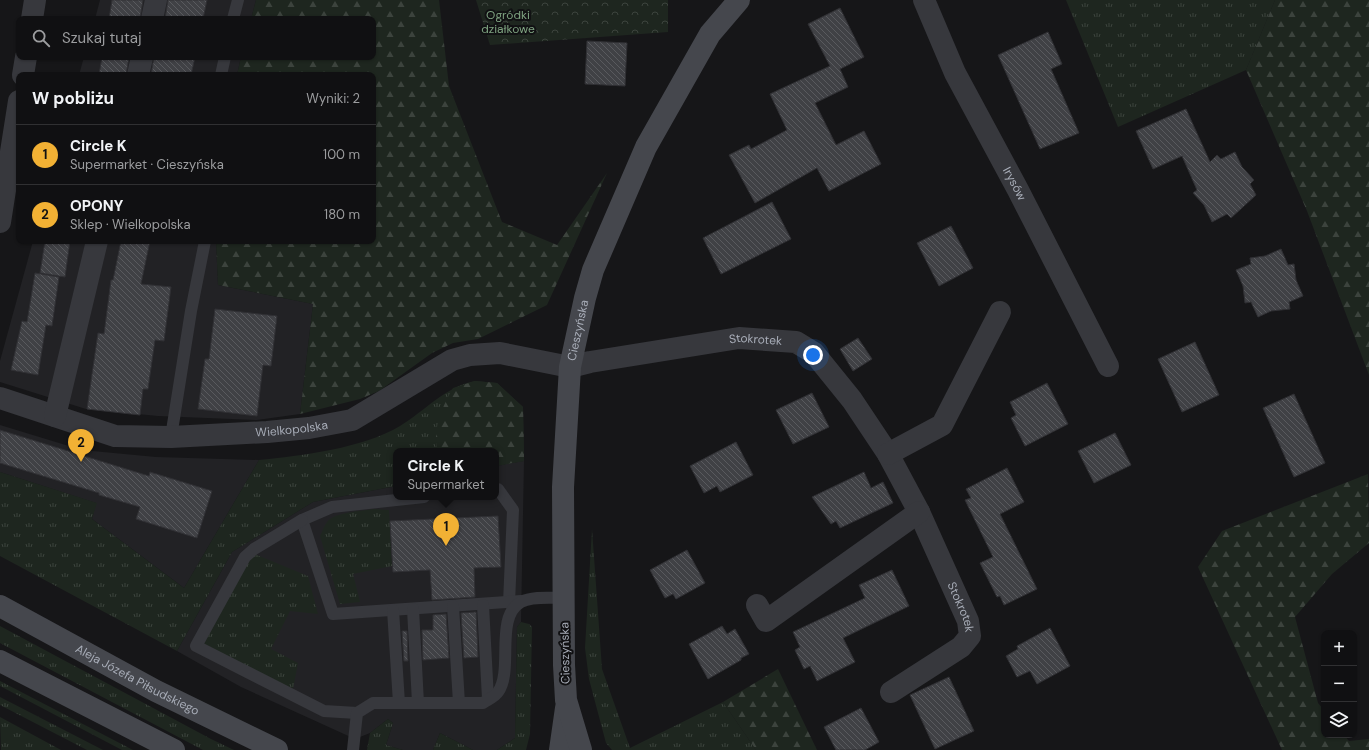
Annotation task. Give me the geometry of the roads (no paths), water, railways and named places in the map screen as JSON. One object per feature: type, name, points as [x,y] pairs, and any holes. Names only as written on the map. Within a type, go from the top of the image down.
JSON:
[{"type":"main road","name":"Cieszyńska","points":[[560,750],[566,700],[564,665],[563,487],[570,368],[585,298],[593,270],[646,146],[710,34],[739,0]]},
{"type":"main road","name":"Aleja Józefa Piłsudskiego","points":[[0,606],[156,691],[276,750]]},
{"type":"main road","points":[[0,661],[174,750]]},
{"type":"main road","name":"Cieszyńska","points":[[566,700],[582,750]]},
{"type":"main road","points":[[574,724],[592,750]]},
{"type":"street","points":[[32,16],[35,0]]},
{"type":"street","points":[[153,16],[156,0]]},
{"type":"street","name":"Irysów","points":[[924,0],[955,73],[1018,190],[1108,366]]},
{"type":"street","points":[[24,72],[26,60]]},
{"type":"street","points":[[139,72],[141,60]]},
{"type":"street","points":[[0,222],[16,120]]},
{"type":"street","points":[[55,416],[96,244]]},
{"type":"street","points":[[888,454],[942,425],[1000,312]]},
{"type":"street","name":"Stokrotek","points":[[570,368],[590,362],[739,338],[796,342],[814,353],[852,400],[888,454],[919,512],[968,621],[970,636],[961,647],[891,692]]},
{"type":"street","name":"Wielkopolska","points":[[0,398],[115,436],[172,437],[309,428],[352,420],[452,360],[470,355],[500,354],[570,368]]},
{"type":"street","points":[[757,605],[766,621],[919,512]]},
{"type":"lane","points":[[234,16],[238,0]]},
{"type":"lane","points":[[222,72],[224,60]]},
{"type":"lane","points":[[172,437],[191,311],[204,244]]},
{"type":"lane","points":[[499,489],[513,510],[509,603]]},
{"type":"lane","points":[[399,500],[332,508],[302,520],[254,549],[245,557],[196,646],[324,711],[357,713],[373,703],[482,703],[498,693],[502,681],[508,621],[511,610],[521,602]]},
{"type":"lane","points":[[302,520],[333,614],[509,603],[541,598],[564,598]]},
{"type":"lane","points":[[483,604],[488,700]]},
{"type":"lane","points":[[453,606],[459,703]]},
{"type":"lane","points":[[413,609],[418,703]]},
{"type":"lane","points":[[393,610],[399,703]]},
{"type":"lane","points":[[353,750],[357,713]]},
{"type":"place","name":"OPONY","points":[[81,462]]},
{"type":"place","name":"Circle K","points":[[446,546]]},
{"type":"park label","name":"Ogródki działkowe","points":[[508,22]]}]
